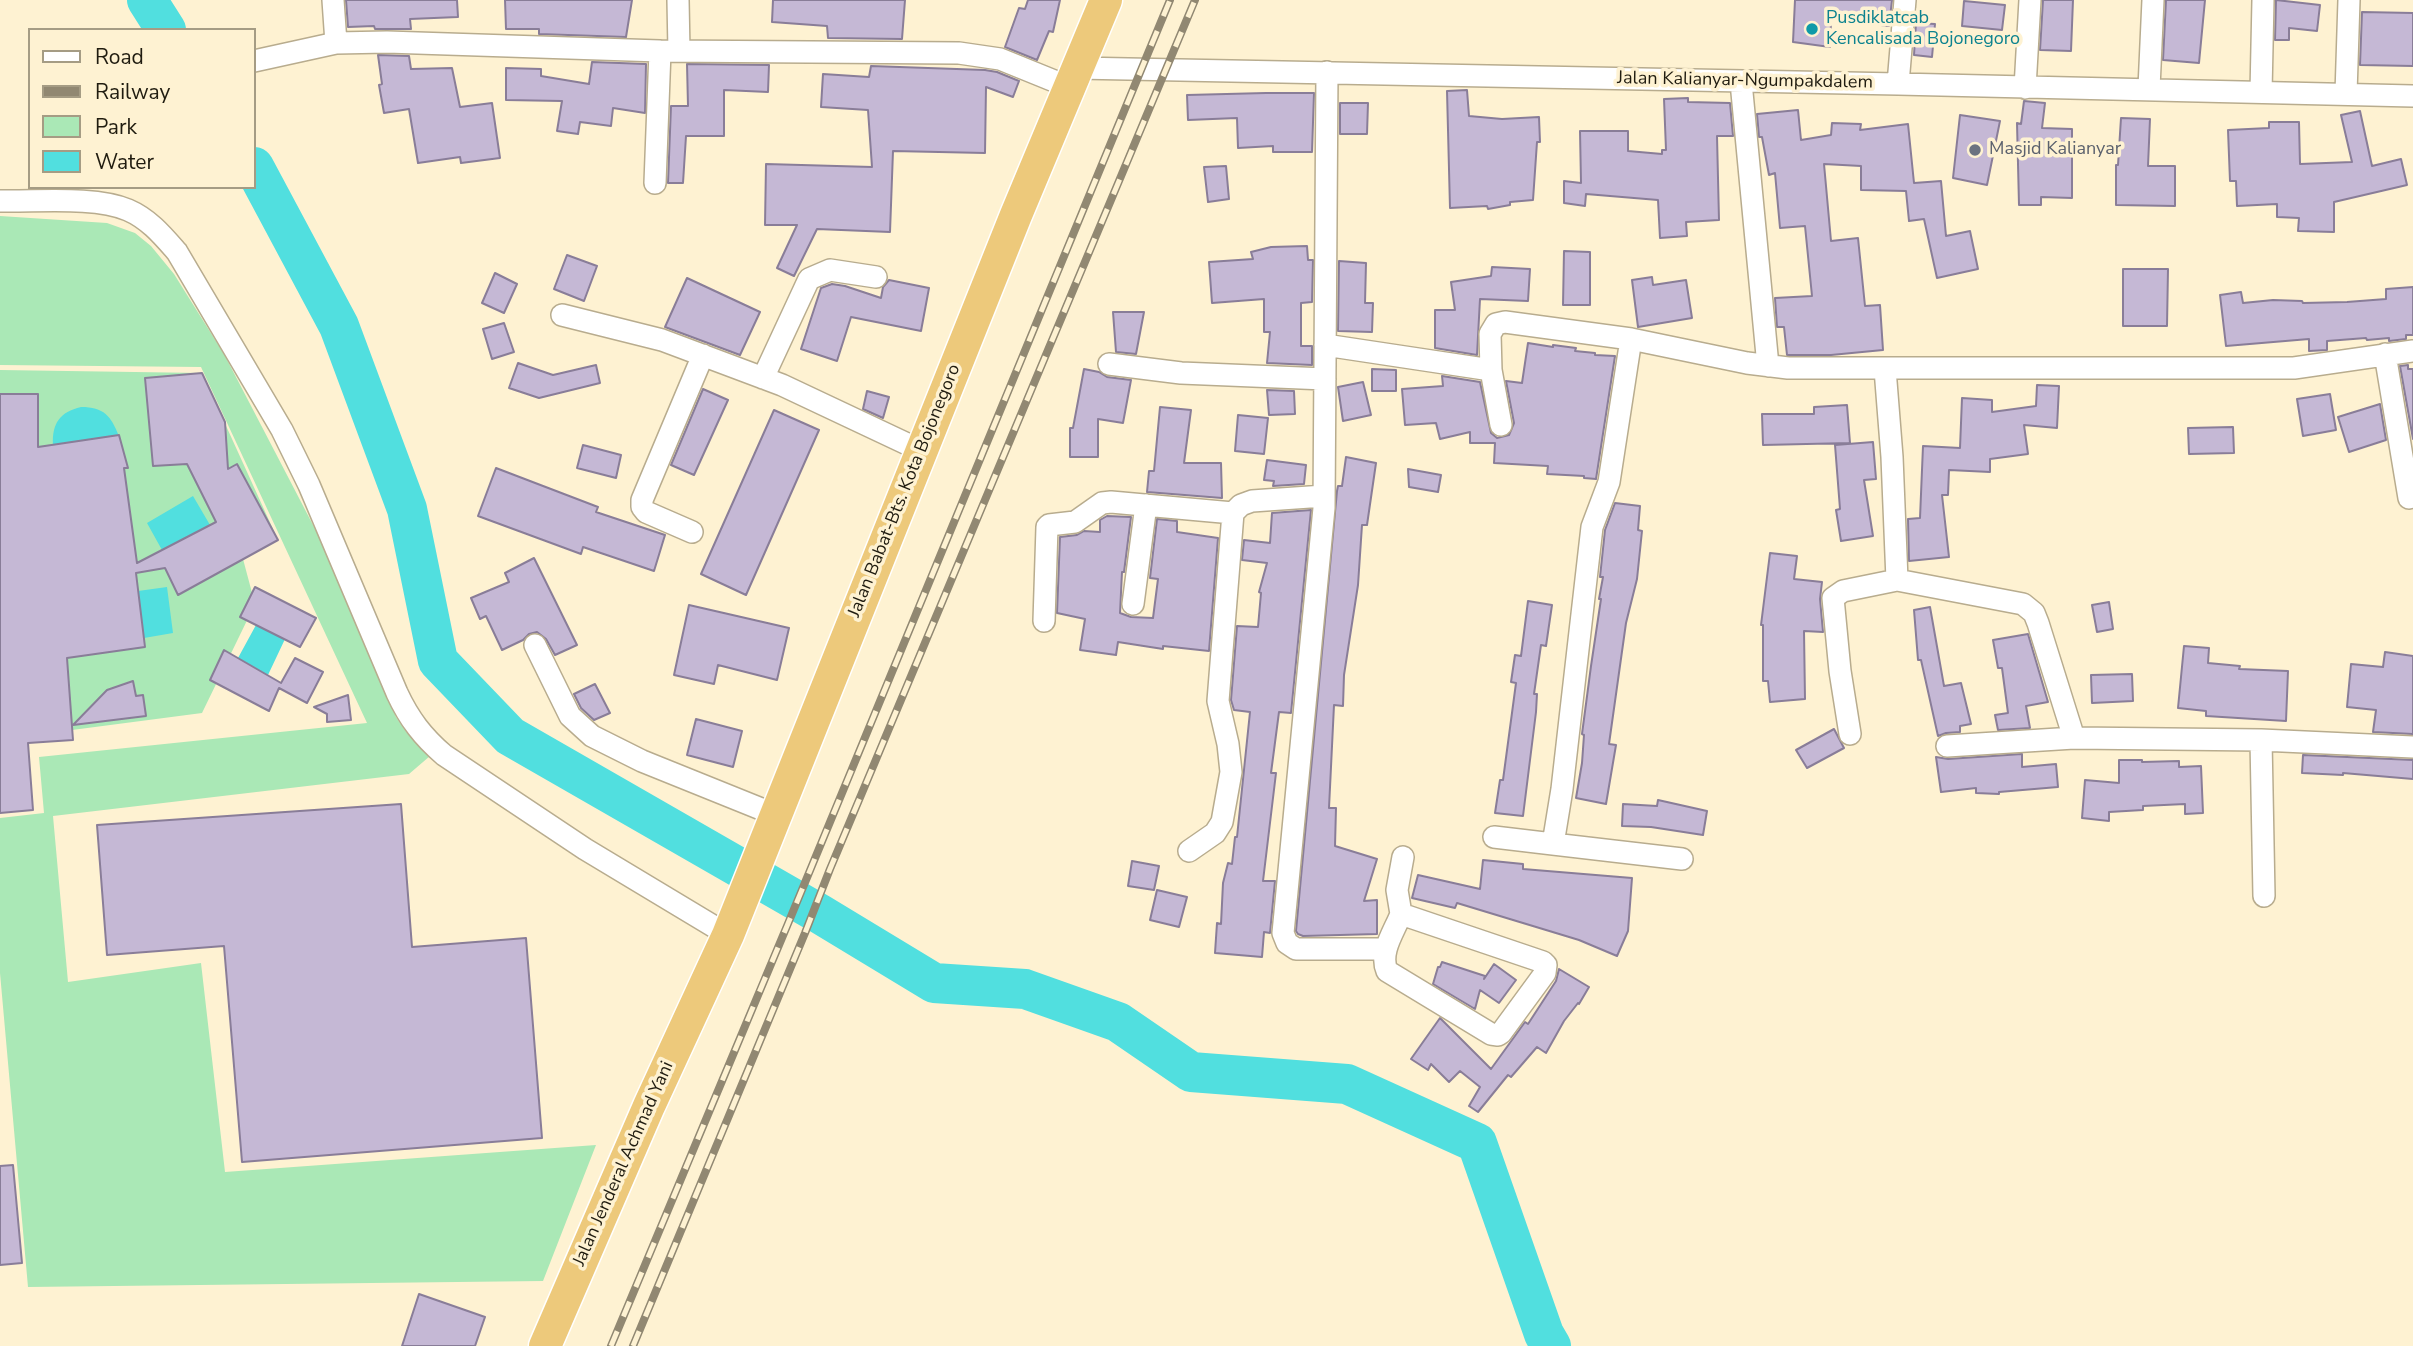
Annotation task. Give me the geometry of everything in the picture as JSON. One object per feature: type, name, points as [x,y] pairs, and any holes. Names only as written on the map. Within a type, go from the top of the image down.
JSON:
[{"type":"highway","name":"Jalan Babat-Bts. Kota Bojonegoro","points":[[706,983],[733,924],[1106,0]]},
{"type":"highway","name":"Jalan Jenderal Achmad Yani","points":[[545,1346],[649,1106],[706,983]]},
{"type":"street","points":[[333,0],[336,43]]},
{"type":"street","points":[[655,183],[669,51],[678,0]]},
{"type":"street","points":[[1898,84],[1905,0]]},
{"type":"street","points":[[2025,88],[2030,0]]},
{"type":"street","points":[[2149,88],[2153,0]]},
{"type":"street","points":[[2261,80],[2263,0]]},
{"type":"street","points":[[2346,94],[2349,0]]},
{"type":"street","name":"Jalan Kalianyar-Ngumpakdalem","points":[[256,61],[336,43],[411,42],[669,51],[978,54],[1073,78],[1166,72],[1327,72],[2025,88],[2149,88],[2261,80],[2346,94],[2413,96]]},
{"type":"street","points":[[1327,72],[1324,496],[1283,933],[1287,943],[1296,949],[1386,949]]},
{"type":"street","points":[[1741,82],[1768,366]]},
{"type":"street","points":[[0,201],[106,195],[151,224],[177,252],[282,430],[314,498],[397,694],[410,720],[424,738],[444,755],[585,849],[733,924]]},
{"type":"street","points":[[763,378],[809,279],[830,270],[876,277]]},
{"type":"street","points":[[562,315],[662,340],[703,355],[763,378],[922,451]]},
{"type":"street","points":[[1501,425],[1491,370],[1490,334],[1496,324],[1506,322],[1632,340],[1768,366],[1885,369],[2294,368],[2413,351]]},
{"type":"street","points":[[1553,844],[1562,789],[1592,527],[1609,482],[1632,340]]},
{"type":"street","points":[[1325,345],[1491,370]]},
{"type":"street","points":[[2385,354],[2409,498]]},
{"type":"street","points":[[692,532],[646,512],[642,507],[642,500],[703,355]]},
{"type":"street","points":[[1109,364],[1181,373],[1325,379]]},
{"type":"street","points":[[1885,369],[1897,580]]},
{"type":"street","points":[[1189,851],[1215,833],[1222,822],[1231,772],[1218,701],[1233,513],[1241,505],[1252,501],[1324,496]]},
{"type":"street","points":[[1044,621],[1047,527],[1052,524],[1080,520],[1102,503],[1111,502],[1233,513]]},
{"type":"street","points":[[1133,604],[1146,505]]},
{"type":"street","points":[[1850,734],[1840,671],[1833,598],[1843,591],[1897,580],[2011,600],[2030,607],[2038,623],[2074,738]]},
{"type":"street","points":[[535,645],[570,716],[592,736],[771,829]]},
{"type":"street","points":[[1947,746],[2074,738],[2261,740],[2413,747]]},
{"type":"street","points":[[2261,740],[2264,896]]},
{"type":"street","points":[[1494,837],[1682,859]]},
{"type":"street","points":[[1401,914],[1543,962],[1546,965],[1545,973],[1501,1032],[1495,1035],[1387,971],[1384,964],[1386,949],[1401,914],[1397,890],[1403,857]]},
{"type":"green space","points":[[0,216],[107,223],[135,233],[151,246],[174,274],[224,354],[325,548],[396,717],[407,733],[430,756],[409,774],[53,816],[68,982],[201,963],[225,1172],[596,1145],[543,1281],[28,1287],[0,973],[0,818],[44,813],[39,757],[367,723],[201,367],[0,365]]},
{"type":"green space","points":[[0,370],[202,373],[278,540],[243,559],[255,604],[202,713],[72,730],[0,531]]},
{"type":"water","points":[[81,407],[96,409],[106,414],[119,436],[53,445],[54,430],[59,420],[68,412]]},
{"type":"water","points":[[193,496],[210,525],[162,550],[147,523]]},
{"type":"water","points":[[167,587],[173,633],[144,638],[138,591]]},
{"type":"water","points":[[256,625],[285,639],[268,675],[238,658]]},
{"type":"building","points":[[346,0],[457,0],[458,17],[410,19],[411,29],[348,27]]},
{"type":"building","points":[[505,0],[632,0],[626,37],[539,34],[539,29],[506,29]]},
{"type":"building","points":[[773,0],[905,0],[902,39],[828,38],[827,26],[772,22]]},
{"type":"building","points":[[1028,0],[1060,0],[1053,32],[1049,31],[1037,60],[1005,47],[1019,8],[1025,9]]},
{"type":"building","points":[[1795,0],[1892,0],[1889,26],[1831,19],[1830,47],[1793,42]]},
{"type":"building","points":[[2043,0],[2073,0],[2071,51],[2040,50]]},
{"type":"building","points":[[2166,0],[2205,0],[2199,63],[2163,60]]},
{"type":"building","points":[[2276,0],[2320,5],[2317,31],[2289,28],[2289,40],[2275,40]]},
{"type":"building","points":[[1964,1],[2005,5],[2002,30],[1962,26]]},
{"type":"building","points":[[2362,12],[2413,13],[2413,66],[2360,65]]},
{"type":"building","points":[[1916,23],[1935,24],[1932,57],[1914,55]]},
{"type":"building","points":[[378,55],[409,56],[411,69],[452,68],[460,107],[492,103],[500,158],[461,163],[460,157],[418,163],[409,109],[384,113]]},
{"type":"building","points":[[592,62],[646,64],[645,113],[613,108],[611,126],[580,122],[578,134],[557,131],[562,101],[506,100],[506,68],[541,69],[541,76],[589,84]]},
{"type":"building","points":[[687,64],[769,65],[768,92],[724,90],[724,136],[686,136],[683,183],[668,183],[671,106],[688,106]]},
{"type":"building","points":[[871,66],[985,70],[1019,81],[1013,97],[986,87],[985,153],[893,151],[890,232],[817,229],[794,276],[777,268],[797,225],[765,225],[766,164],[872,167],[868,110],[821,107],[823,74],[869,77]]},
{"type":"building","points":[[1467,90],[1469,116],[1502,119],[1539,117],[1540,142],[1537,142],[1533,200],[1510,202],[1510,205],[1488,209],[1487,206],[1450,208],[1447,91]]},
{"type":"building","points":[[1314,93],[1312,152],[1273,152],[1273,146],[1238,148],[1237,118],[1188,120],[1187,95]]},
{"type":"building","points":[[1688,98],[1688,102],[1730,103],[1733,136],[1717,136],[1719,220],[1686,222],[1687,236],[1660,238],[1658,200],[1586,194],[1585,206],[1564,203],[1564,181],[1581,183],[1580,131],[1628,131],[1628,151],[1662,154],[1662,150],[1666,150],[1664,99]]},
{"type":"building","points":[[2024,101],[2045,103],[2042,128],[2072,129],[2072,198],[2041,197],[2041,205],[2019,205],[2017,123],[2021,124]]},
{"type":"building","points":[[1340,103],[1368,103],[1367,134],[1340,134]]},
{"type":"building","points":[[1798,110],[1801,140],[1831,135],[1832,123],[1861,124],[1860,130],[1908,124],[1914,183],[1941,181],[1946,236],[1970,231],[1978,269],[1937,278],[1924,219],[1909,221],[1906,191],[1861,190],[1861,166],[1824,164],[1831,241],[1858,238],[1865,306],[1880,305],[1883,350],[1831,355],[1787,355],[1784,327],[1777,327],[1775,298],[1812,296],[1805,226],[1780,228],[1775,173],[1769,175],[1762,137],[1759,137],[1757,114]]},
{"type":"building","points":[[2360,111],[2372,166],[2401,159],[2407,185],[2334,202],[2334,232],[2298,231],[2299,218],[2277,217],[2277,204],[2237,206],[2236,181],[2230,181],[2228,130],[2269,128],[2269,122],[2299,122],[2300,164],[2352,162],[2341,115]]},
{"type":"building","name":"Masjid Kalianyar","points":[[1960,115],[2000,121],[1987,185],[1953,178]]},
{"type":"building","points":[[2121,118],[2150,119],[2148,166],[2175,166],[2175,206],[2116,205],[2116,165]]},
{"type":"building","points":[[1226,166],[1229,199],[1208,202],[1204,167]]},
{"type":"building","points":[[1307,246],[1308,260],[1313,260],[1312,302],[1301,303],[1301,346],[1312,346],[1312,365],[1267,363],[1270,332],[1264,332],[1264,299],[1212,303],[1209,262],[1253,259],[1251,252],[1271,247]]},
{"type":"building","points":[[1564,251],[1590,252],[1590,305],[1563,305]]},
{"type":"building","points":[[567,255],[597,266],[584,301],[554,289]]},
{"type":"building","points":[[1339,261],[1366,263],[1365,303],[1373,303],[1372,332],[1338,331]]},
{"type":"building","points":[[1492,267],[1530,269],[1528,301],[1480,299],[1477,355],[1435,348],[1435,310],[1455,310],[1451,282],[1491,276]]},
{"type":"building","points":[[2123,269],[2168,269],[2167,326],[2123,326]]},
{"type":"building","points":[[495,273],[517,284],[504,313],[482,303]]},
{"type":"building","points":[[1652,277],[1653,285],[1686,280],[1692,318],[1638,327],[1632,280]]},
{"type":"building","points":[[687,278],[760,312],[740,355],[665,327]]},
{"type":"building","points":[[889,280],[929,288],[921,331],[851,317],[837,361],[801,349],[821,288],[832,284],[845,286],[881,298],[883,287]]},
{"type":"building","points":[[2413,287],[2413,335],[2406,335],[2406,339],[2327,341],[2327,350],[2309,351],[2309,339],[2226,346],[2220,295],[2241,292],[2243,303],[2273,300],[2303,303],[2347,302],[2386,299],[2386,289]]},
{"type":"building","points":[[1113,312],[1144,312],[1136,354],[1116,352]]},
{"type":"building","points":[[504,323],[514,352],[492,359],[483,329]]},
{"type":"building","points":[[1528,343],[1576,348],[1575,351],[1615,356],[1596,479],[1547,474],[1548,466],[1494,463],[1495,443],[1470,443],[1470,432],[1440,439],[1436,423],[1405,425],[1402,389],[1443,386],[1442,376],[1480,382],[1491,433],[1497,438],[1509,435],[1514,423],[1506,381],[1522,383]]},
{"type":"building","points":[[518,363],[553,375],[596,365],[600,383],[539,398],[509,388]]},
{"type":"building","points":[[2408,365],[2408,369],[2413,369],[2413,439],[2400,366]]},
{"type":"building","points":[[1084,369],[1107,377],[1131,380],[1123,423],[1098,419],[1098,457],[1070,457],[1070,428],[1073,428]]},
{"type":"building","points":[[1372,369],[1396,370],[1396,391],[1372,391]]},
{"type":"building","points":[[202,373],[225,422],[228,469],[237,464],[278,540],[178,595],[165,568],[136,573],[145,647],[67,658],[73,740],[28,743],[33,810],[0,813],[0,394],[38,394],[38,447],[119,435],[128,468],[124,468],[137,563],[216,522],[187,464],[153,466],[145,378]]},
{"type":"building","points":[[1363,382],[1371,415],[1343,421],[1338,387]]},
{"type":"building","points":[[2037,385],[2059,386],[2057,428],[2024,425],[2028,454],[1990,459],[1990,472],[1949,470],[1948,495],[1942,495],[1949,557],[1909,561],[1908,519],[1920,518],[1923,446],[1960,448],[1962,398],[1992,400],[1992,412],[2036,406]]},
{"type":"building","points":[[703,389],[728,400],[694,475],[671,465]]},
{"type":"building","points":[[1267,390],[1294,391],[1295,414],[1269,415]]},
{"type":"building","points":[[867,391],[889,397],[883,418],[863,409]]},
{"type":"building","points":[[2330,394],[2336,430],[2303,436],[2297,399]]},
{"type":"building","points":[[2380,404],[2386,440],[2349,452],[2338,417]]},
{"type":"building","points":[[1847,405],[1850,443],[1763,445],[1762,414],[1814,414],[1814,407]]},
{"type":"building","points":[[1160,407],[1191,410],[1184,463],[1221,463],[1222,498],[1147,492],[1149,471],[1154,471]]},
{"type":"building","points":[[774,410],[819,430],[746,595],[701,574]]},
{"type":"building","points":[[1238,415],[1268,418],[1264,454],[1235,451]]},
{"type":"building","points":[[2233,427],[2234,453],[2189,454],[2188,428]]},
{"type":"building","points":[[1873,442],[1876,479],[1864,480],[1873,536],[1841,541],[1836,510],[1840,509],[1835,445]]},
{"type":"building","points":[[583,445],[621,455],[616,478],[577,468]]},
{"type":"building","points":[[1346,457],[1376,463],[1367,525],[1362,525],[1358,585],[1344,675],[1343,706],[1334,705],[1329,808],[1336,808],[1335,846],[1377,859],[1364,901],[1377,900],[1377,934],[1303,936],[1296,931],[1337,491],[1338,486],[1342,486]]},
{"type":"building","points":[[1267,460],[1306,465],[1304,484],[1273,486],[1274,481],[1264,480]]},
{"type":"building","points":[[496,468],[598,507],[596,512],[665,535],[654,571],[583,547],[581,554],[478,516]]},
{"type":"building","points":[[1408,469],[1441,475],[1438,492],[1409,487]]},
{"type":"building","points":[[1615,503],[1640,506],[1638,530],[1642,531],[1637,579],[1626,623],[1609,744],[1616,745],[1606,804],[1576,798],[1601,599],[1603,577],[1600,577],[1605,530]]},
{"type":"building","points":[[1311,510],[1291,713],[1279,712],[1271,773],[1276,773],[1263,881],[1275,881],[1270,933],[1264,932],[1262,957],[1215,953],[1217,923],[1221,924],[1223,883],[1228,863],[1232,864],[1237,837],[1250,712],[1234,710],[1231,700],[1237,626],[1258,627],[1259,592],[1267,563],[1242,560],[1244,540],[1270,543],[1272,513]]},
{"type":"building","points":[[1107,516],[1131,517],[1122,572],[1120,613],[1131,617],[1153,618],[1158,579],[1150,578],[1157,519],[1177,521],[1177,532],[1218,538],[1209,651],[1163,646],[1163,649],[1118,642],[1116,655],[1080,650],[1085,619],[1057,613],[1060,537],[1077,535],[1084,531],[1100,532],[1100,520]]},
{"type":"building","points":[[1770,553],[1797,556],[1794,579],[1822,582],[1820,599],[1823,632],[1804,631],[1805,699],[1770,702],[1768,681],[1763,681],[1761,625]]},
{"type":"building","points":[[534,558],[577,645],[555,655],[546,639],[537,632],[502,650],[486,616],[480,619],[471,598],[509,582],[505,573]]},
{"type":"building","points":[[255,587],[316,618],[300,647],[240,617]]},
{"type":"building","points":[[1528,601],[1552,605],[1546,646],[1541,645],[1534,694],[1537,694],[1536,712],[1523,816],[1495,813],[1500,780],[1503,780],[1516,683],[1511,682],[1515,655],[1521,656]]},
{"type":"building","points":[[2109,602],[2113,629],[2097,632],[2092,605]]},
{"type":"building","points":[[689,605],[789,628],[777,680],[718,665],[714,684],[674,675]]},
{"type":"building","points":[[1930,607],[1944,686],[1961,683],[1971,724],[1960,726],[1960,732],[1938,736],[1921,660],[1918,660],[1914,610]]},
{"type":"building","points":[[2028,634],[2048,702],[2026,706],[2030,728],[1998,730],[1995,715],[2008,713],[2002,668],[1998,668],[1993,640]]},
{"type":"building","points":[[2184,646],[2209,648],[2208,663],[2240,666],[2239,669],[2288,671],[2286,721],[2206,716],[2206,711],[2178,708]]},
{"type":"building","points":[[224,650],[281,683],[295,658],[323,672],[307,703],[279,688],[269,711],[210,680]]},
{"type":"building","points":[[2385,652],[2413,656],[2413,734],[2373,732],[2376,710],[2347,707],[2351,664],[2383,667]]},
{"type":"building","points":[[2132,674],[2133,701],[2092,703],[2091,675]]},
{"type":"building","points":[[133,681],[136,696],[143,695],[146,716],[73,725],[107,690]]},
{"type":"building","points":[[595,684],[610,713],[594,720],[581,708],[574,694]]},
{"type":"building","points":[[348,695],[351,720],[327,722],[327,714],[314,707]]},
{"type":"building","points":[[696,719],[742,731],[733,767],[687,755]]},
{"type":"building","points":[[1834,729],[1844,748],[1807,768],[1796,750]]},
{"type":"building","points":[[2022,754],[2022,767],[2056,764],[2058,787],[1999,794],[1976,793],[1976,788],[1941,792],[1936,757],[1948,759]]},
{"type":"building","points":[[2303,755],[2413,760],[2413,779],[2343,773],[2302,773]]},
{"type":"building","points":[[2119,760],[2179,761],[2179,767],[2201,766],[2203,813],[2185,814],[2185,804],[2143,806],[2143,810],[2109,812],[2109,821],[2082,818],[2085,780],[2119,783]]},
{"type":"building","points":[[1658,800],[1707,811],[1703,835],[1651,827],[1622,826],[1623,804],[1657,806]]},
{"type":"building","points":[[401,804],[412,947],[526,938],[542,1138],[242,1162],[224,946],[107,955],[97,825]]},
{"type":"building","points":[[1483,860],[1523,864],[1523,869],[1632,878],[1628,931],[1617,956],[1579,940],[1457,903],[1455,908],[1412,898],[1418,875],[1480,889]]},
{"type":"building","points":[[1132,861],[1159,866],[1154,890],[1128,886]]},
{"type":"building","points":[[1157,890],[1187,897],[1179,927],[1150,920]]},
{"type":"building","points":[[1442,962],[1485,976],[1484,979],[1494,964],[1516,980],[1499,1003],[1480,990],[1475,1009],[1433,984]]},
{"type":"building","points":[[1559,969],[1589,987],[1564,1021],[1546,1053],[1537,1047],[1511,1077],[1508,1075],[1478,1112],[1469,1106],[1480,1087],[1460,1071],[1449,1082],[1431,1064],[1428,1070],[1411,1059],[1440,1018],[1491,1069],[1525,1022],[1528,1024],[1556,981]]},
{"type":"building","points":[[13,1165],[22,1263],[0,1265],[0,1166]]},
{"type":"building","points":[[419,1294],[485,1317],[475,1346],[402,1346]]},
{"type":"waterway","points":[[147,0],[165,28]]},
{"type":"waterway","points":[[256,171],[339,326],[407,509],[438,661],[510,736],[820,914],[934,983],[1025,989],[1118,1022],[1191,1072],[1347,1084],[1477,1143],[1544,1334],[1551,1346]]},
{"type":"railway","points":[[611,1346],[1170,0]]},
{"type":"railway","points":[[633,1346],[1195,0]]},
{"type":"place","name":"Pusdiklatcab Kencalisada Bojonegoro","points":[[1812,29]]},
{"type":"place","name":"Masjid Kalianyar","points":[[1975,150]]}]
